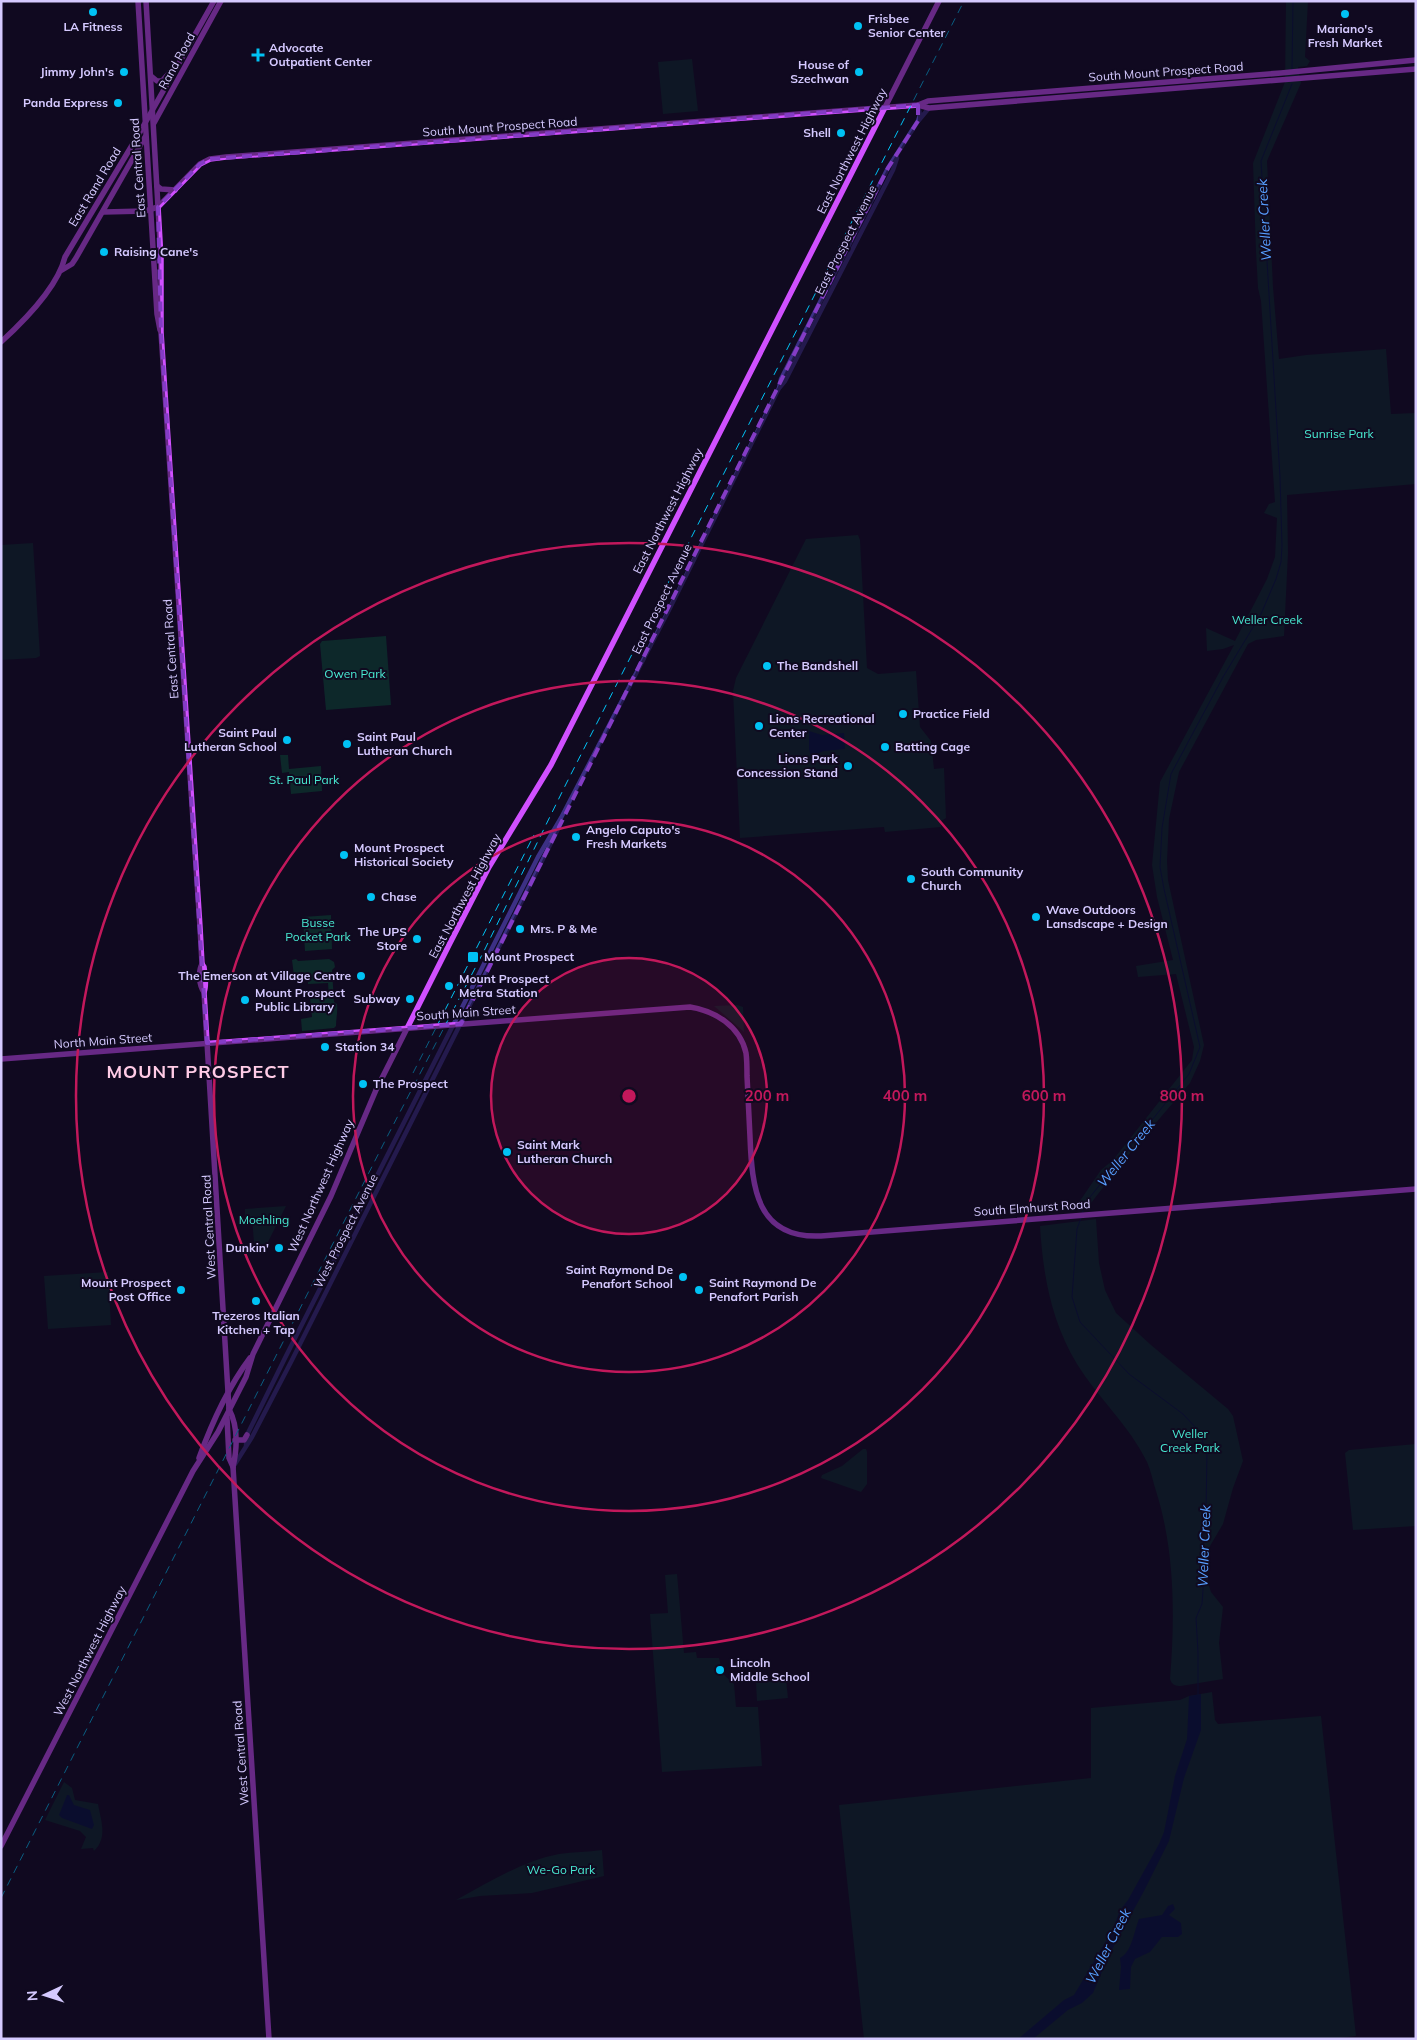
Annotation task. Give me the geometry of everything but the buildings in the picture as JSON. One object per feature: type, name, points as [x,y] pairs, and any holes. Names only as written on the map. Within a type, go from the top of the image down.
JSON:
[{"type":"main road","name":"East Central Road","points":[[138,1],[150,210],[158,323],[161,332]]},
{"type":"main road","name":"East Central Road","points":[[146,1],[162,280],[161,332],[202,964],[206,988],[204,992],[207,1043]]},
{"type":"main road","name":"Rand Road","points":[[149,116],[214,1]]},
{"type":"main road","name":"Rand Road","points":[[150,129],[221,1]]},
{"type":"main road","name":"East Northwest Highway","points":[[408,1027],[490,867],[555,758],[939,1]]},
{"type":"main road","points":[[151,76],[157,81],[164,80],[186,50]]},
{"type":"main road","name":"South Mount Prospect Road","points":[[918,105],[929,108],[1282,76],[1416,60]]},
{"type":"main road","name":"South Mount Prospect Road","points":[[1310,73],[1416,69]]},
{"type":"main road","name":"South Mount Prospect Road","points":[[104,212],[150,210],[158,207],[200,164],[210,159],[885,108],[918,105],[928,101],[939,100],[1282,76]]},
{"type":"main road","name":"East Rand Road","points":[[62,270],[65,257],[149,116]]},
{"type":"main road","name":"East Rand Road","points":[[1,342],[42,297],[62,270],[74,262],[150,129]]},
{"type":"main road","points":[[157,186],[161,190],[175,190]]},
{"type":"main road","name":"South Main Street","points":[[207,1043],[690,1007],[703,1009],[724,1019],[736,1033],[746,1052],[752,1177],[760,1204],[773,1221]]},
{"type":"main road","name":"West Northwest Highway","points":[[1,1846],[197,1466],[218,1432],[246,1377],[253,1354],[331,1196],[359,1126],[408,1027]]},
{"type":"main road","name":"North Main Street","points":[[1,1059],[207,1043]]},
{"type":"main road","name":"West Central Road","points":[[207,1043],[229,1410],[226,1422],[229,1458],[233,1467]]},
{"type":"main road","name":"South Elmhurst Road","points":[[773,1221],[798,1235],[813,1236],[1416,1189]]},
{"type":"main road","name":"West Northwest Highway","points":[[197,1466],[206,1438],[240,1372],[253,1354]]},
{"type":"main road","name":"West Central Road","points":[[229,1410],[234,1418],[236,1454],[233,1467],[269,2039]]},
{"type":"main road","points":[[218,1432],[223,1431],[227,1435]]},
{"type":"main road","points":[[235,1440],[244,1440],[247,1435]]},
{"type":"street","points":[[918,105],[920,115],[918,121]]},
{"type":"street","name":"East Prospect Avenue","points":[[458,1024],[558,829],[561,818],[668,610],[700,542],[779,388],[781,379],[888,168],[918,121],[929,108]]},
{"type":"street","name":"West Prospect Avenue","points":[[246,1445],[247,1435],[458,1024]]},
{"type":"street","name":"West Prospect Avenue","points":[[233,1467],[252,1437],[296,1351],[458,1024]]},
{"type":"highlighted area","points":[[918,105],[918,121],[888,168],[847,248],[461,1024],[207,1043],[161,332],[158,207],[200,164],[210,159]]},
{"type":"green space","name":"Sunrise Park","points":[[1286,1],[1308,1],[1305,57],[1310,61],[1307,66],[1298,67],[1301,83],[1267,161],[1273,287],[1279,359],[1386,349],[1391,414],[1416,413],[1416,484],[1287,495],[1288,553],[1284,636],[1256,640],[1248,644],[1179,772],[1169,819],[1168,880],[1204,1045],[1200,1061],[1190,1083],[1125,1159],[1088,1207],[1075,1208],[1101,1170],[1113,1160],[1192,1060],[1194,1047],[1176,974],[1138,977],[1136,966],[1173,960],[1157,897],[1152,865],[1160,782],[1234,645],[1223,649],[1207,651],[1206,628],[1235,641],[1267,579],[1275,557],[1277,518],[1264,513],[1269,504],[1275,502],[1261,301],[1258,288],[1253,163],[1285,82]]},
{"type":"green space","points":[[692,59],[698,111],[663,114],[658,62]]},
{"type":"green space","points":[[858,535],[860,540],[867,668],[878,674],[916,671],[920,727],[931,741],[934,769],[944,768],[946,818],[941,821],[941,827],[885,832],[884,827],[740,838],[733,691],[736,678],[806,539]]},
{"type":"green space","points":[[33,543],[40,656],[36,658],[1,660],[1,545]]},
{"type":"green space","name":"Owen Park","points":[[386,636],[391,705],[326,710],[320,644],[322,641]]},
{"type":"green space","name":"St. Paul Park","points":[[280,755],[288,755],[289,769],[321,766],[322,791],[291,794],[289,772],[282,773]]},
{"type":"green space","name":"Busse Pocket Park","points":[[331,915],[332,949],[305,951],[303,917]]},
{"type":"green space","points":[[296,959],[298,961],[329,959],[334,962],[335,967],[332,970],[334,1002],[337,1004],[337,1009],[336,1026],[334,1028],[302,1031],[301,1019],[312,1017],[310,998],[329,997],[328,983],[308,984],[308,981],[303,981],[294,976],[292,960]]},
{"type":"green space","points":[[737,1005],[743,1007],[744,1032],[714,1006]]},
{"type":"green space","name":"Moehling","points":[[286,1206],[266,1246],[254,1243],[252,1217],[245,1217],[245,1209]]},
{"type":"green space","name":"Weller Creek Park","points":[[1096,1219],[1099,1263],[1105,1290],[1116,1313],[1151,1345],[1228,1409],[1233,1416],[1243,1461],[1223,1524],[1210,1546],[1206,1560],[1208,1583],[1211,1592],[1223,1607],[1219,1643],[1223,1679],[1177,1686],[1170,1679],[1173,1608],[1170,1561],[1162,1514],[1150,1469],[1131,1436],[1077,1364],[1061,1331],[1050,1297],[1043,1262],[1040,1226]]},
{"type":"green space","points":[[108,1272],[111,1325],[48,1329],[44,1276]]},
{"type":"green space","points":[[1416,1444],[1416,1526],[1353,1530],[1345,1453],[1349,1450]]},
{"type":"green space","points":[[863,1449],[866,1449],[867,1452],[867,1484],[861,1492],[821,1478],[822,1475],[842,1466]]},
{"type":"green space","points":[[677,1574],[684,1653],[696,1652],[697,1658],[719,1658],[723,1674],[734,1684],[736,1707],[758,1707],[762,1766],[662,1772],[650,1614],[668,1613],[665,1575]]},
{"type":"green space","points":[[786,1680],[788,1698],[757,1701],[756,1683]]},
{"type":"green space","points":[[1212,1692],[1215,1720],[1218,1724],[1321,1716],[1356,2036],[1331,2039],[864,2039],[839,1805],[1091,1778],[1091,1708],[1180,1700],[1189,1696]]},
{"type":"green space","points":[[64,1782],[72,1788],[75,1800],[98,1804],[102,1823],[102,1835],[101,1841],[94,1851],[93,1848],[81,1849],[86,1837],[80,1831],[45,1820]]},
{"type":"green space","name":"We-Go Park","points":[[602,1850],[604,1876],[532,1893],[480,1896],[456,1900],[506,1873],[545,1857]]},
{"type":"water","points":[[809,731],[822,735],[844,733],[845,749],[824,751],[811,756]]},
{"type":"water","points":[[1201,1694],[1201,1730],[1184,1778],[1169,1841],[1108,1957],[1093,1993],[1082,2003],[1068,2010],[1033,2039],[1018,2039],[1064,2000],[1074,1995],[1113,1929],[1120,1910],[1128,1900],[1159,1844],[1164,1832],[1175,1776],[1187,1739],[1189,1696]]},
{"type":"water","points":[[67,1795],[69,1795],[74,1805],[90,1810],[94,1825],[92,1829],[62,1818],[59,1815]]},
{"type":"water","points":[[1173,1904],[1175,1909],[1169,1915],[1181,1923],[1182,1934],[1178,1937],[1162,1937],[1150,1952],[1135,1959],[1131,1967],[1130,1989],[1119,1990],[1120,1958],[1130,1946],[1139,1919],[1162,1915],[1168,1906]]},
{"type":"waterway","name":"Weller Creek","points":[[1292,71],[1293,1]]},
{"type":"waterway","name":"Weller Creek","points":[[1082,1214],[1086,1202],[1189,1074],[1200,1047],[1160,867],[1162,828],[1171,774],[1223,677],[1261,614],[1281,562],[1280,477],[1261,161],[1292,84]]},
{"type":"waterway","name":"Weller Creek","points":[[1081,1218],[1077,1229],[1072,1297],[1080,1322],[1129,1374],[1183,1414],[1197,1429],[1207,1451],[1203,1590],[1202,1604],[1196,1618],[1198,1695]]},
{"type":"railway","points":[[1,1898],[388,1135],[484,951],[566,784],[964,1]]},
{"type":"railway","points":[[413,1073],[534,835]]},
{"type":"place","name":"LA Fitness","points":[[93,12]]},
{"type":"place","name":"Mariano's Fresh Market","points":[[1345,14]]},
{"type":"place","name":"Frisbee Senior Center","points":[[858,26]]},
{"type":"place","name":"Advocate Outpatient Center","points":[[258,55]]},
{"type":"place","name":"Jimmy John's","points":[[124,72]]},
{"type":"place","name":"House of Szechwan","points":[[859,72]]},
{"type":"place","name":"Panda Express","points":[[118,103]]},
{"type":"place","name":"Shell","points":[[841,133]]},
{"type":"place","name":"Raising Cane's","points":[[104,252]]},
{"type":"place","name":"The Bandshell","points":[[767,666]]},
{"type":"place","name":"Practice Field","points":[[903,714]]},
{"type":"place","name":"Lions Recreational Center","points":[[759,726]]},
{"type":"place","name":"Saint Paul Lutheran School","points":[[287,740]]},
{"type":"place","name":"Saint Paul Lutheran Church","points":[[347,744]]},
{"type":"place","name":"Batting Cage","points":[[885,747]]},
{"type":"place","name":"Lions Park Concession Stand","points":[[848,766]]},
{"type":"place","name":"Angelo Caputo's Fresh Markets","points":[[576,837]]},
{"type":"place","name":"Mount Prospect Historical Society","points":[[344,855]]},
{"type":"place","name":"South Community Church","points":[[911,879]]},
{"type":"place","name":"Chase","points":[[371,897]]},
{"type":"place","name":"Wave Outdoors Lansdscape + Design","points":[[1036,917]]},
{"type":"place","name":"Mrs. P & Me","points":[[520,929]]},
{"type":"place","name":"The UPS Store","points":[[417,939]]},
{"type":"place","name":"Mount Prospect","points":[[473,957]]},
{"type":"place","name":"The Emerson at Village Centre","points":[[361,976]]},
{"type":"place","name":"Mount Prospect Metra Station","points":[[449,986]]},
{"type":"place","name":"Subway","points":[[410,999]]},
{"type":"place","name":"Mount Prospect Public Library","points":[[245,1000]]},
{"type":"place","name":"Station 34","points":[[325,1047]]},
{"type":"place","name":"The Prospect","points":[[363,1084]]},
{"type":"place","name":"Saint Mark Lutheran Church","points":[[507,1152]]},
{"type":"place","name":"Dunkin'","points":[[279,1248]]},
{"type":"place","name":"Saint Raymond De Penafort School","points":[[683,1277]]},
{"type":"place","name":"Mount Prospect Post Office","points":[[181,1290]]},
{"type":"place","name":"Saint Raymond De Penafort Parish","points":[[699,1290]]},
{"type":"place","name":"Trezeros Italian Kitchen + Tap","points":[[256,1301]]},
{"type":"place","name":"Lincoln Middle School","points":[[720,1670]]},
{"type":"district","name":"MOUNT PROSPECT","points":[[198,1072]]}]
